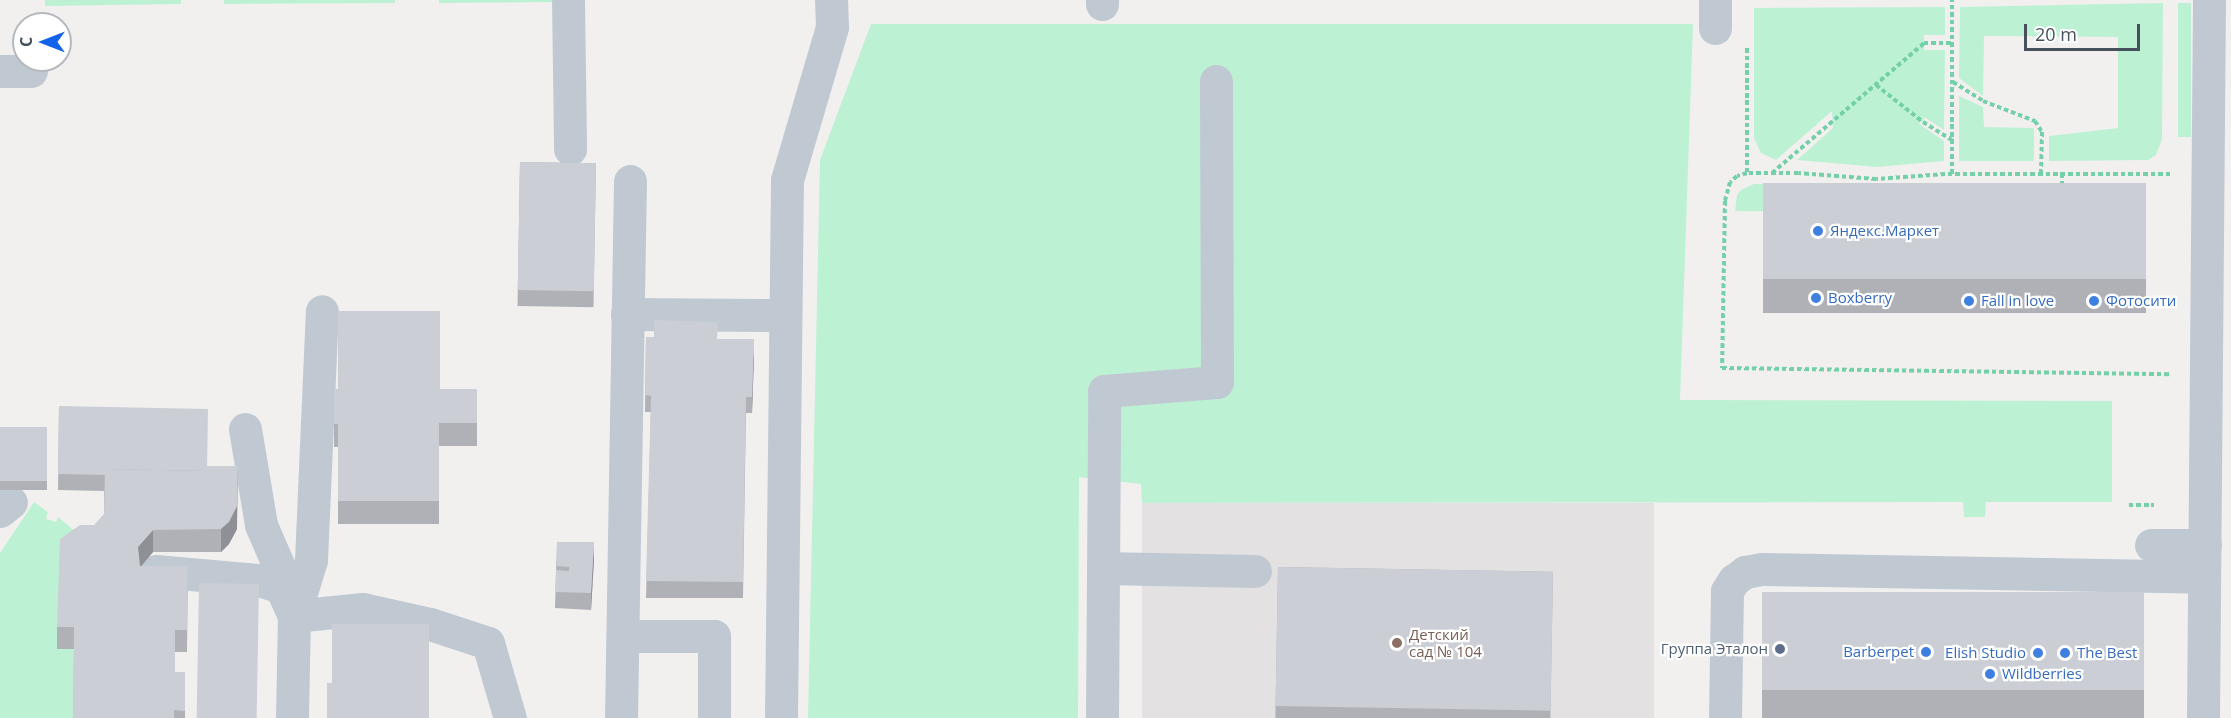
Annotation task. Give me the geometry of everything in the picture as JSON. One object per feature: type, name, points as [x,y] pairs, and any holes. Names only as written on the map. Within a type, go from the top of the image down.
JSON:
[{"type":"lane","points":[[568,0],[570,149]]},
{"type":"lane","points":[[782,718],[787,180],[832,27],[831,0]]},
{"type":"lane","points":[[2204,718],[2206,375],[2215,157],[2209,0]]},
{"type":"lane","points":[[1102,718],[1104,391],[1217,382],[1216,81]]},
{"type":"lane","points":[[621,718],[630,181]]},
{"type":"lane","points":[[287,601],[311,560],[322,311]]},
{"type":"lane","points":[[627,314],[785,315]]},
{"type":"lane","points":[[245,429],[261,525],[278,562],[287,601],[292,718]]},
{"type":"lane","points":[[2151,545],[2205,561]]},
{"type":"lane","points":[[1725,718],[1727,591],[1734,580],[1745,572],[1762,569],[2205,561]]},
{"type":"lane","points":[[1103,568],[1255,571]]},
{"type":"lane","points":[[156,571],[259,580],[287,601],[363,609],[430,624],[488,643],[510,718]]},
{"type":"lane","points":[[623,636],[714,636],[714,718]]},
{"type":"path","points":[[1952,0],[1952,174]]},
{"type":"path","points":[[1771,173],[1924,43],[1952,43]]},
{"type":"path","points":[[1747,46],[1747,173]]},
{"type":"path","points":[[1952,82],[1983,101],[2035,121],[2042,132],[2042,174]]},
{"type":"path","points":[[1876,85],[1923,122],[1952,140]]},
{"type":"path","points":[[2206,375],[1722,368],[1725,201],[1730,182],[1747,173],[1876,179],[1952,174],[2062,174],[2215,157]]},
{"type":"path","points":[[2062,174],[2062,196]]},
{"type":"path","points":[[1856,177],[1856,188]]},
{"type":"shaded area","name":"Детский сад № 104","points":[[1142,503],[1654,503],[1654,718],[1142,718]]},
{"type":"green space","points":[[45,0],[181,0],[181,4],[45,6]]},
{"type":"green space","points":[[224,0],[395,0],[395,3],[224,4]]},
{"type":"green space","points":[[439,0],[553,0],[553,2],[439,3]]},
{"type":"green space","points":[[2163,3],[2162,139],[2156,155],[2148,160],[2049,161],[2049,136],[2118,128],[2118,37],[1984,36],[1983,96],[1959,78],[1960,7]]},
{"type":"green space","points":[[2178,3],[2191,3],[2191,137],[2178,137]]},
{"type":"green space","points":[[1945,7],[1945,35],[1924,35],[1924,50],[1945,50],[1944,130],[1924,117],[1923,122],[1918,123],[1944,141],[1944,161],[1877,167],[1797,160],[1833,128],[1832,111],[1776,160],[1761,153],[1754,138],[1754,8]]},
{"type":"green space","points":[[871,24],[1693,24],[1680,400],[2112,401],[2112,502],[1986,502],[1985,517],[1964,517],[1963,502],[1142,503],[1141,484],[1079,477],[1078,718],[808,718],[820,160]]},
{"type":"green space","points":[[1959,96],[1983,107],[1984,127],[2034,128],[2034,161],[1959,161]]},
{"type":"green space","points":[[1754,184],[1832,185],[1832,212],[1735,211],[1737,195],[1741,190]]},
{"type":"green space","points":[[34,502],[48,512],[46,519],[56,522],[58,517],[94,547],[60,561],[57,649],[74,649],[73,718],[0,718],[0,553]]},
{"type":"building","points":[[520,162],[596,163],[594,291],[518,290]]},
{"type":"building","points":[[1763,183],[2146,183],[2146,279],[1763,279]]},
{"type":"building","points":[[338,311],[440,311],[440,389],[477,389],[477,423],[439,423],[439,501],[338,501],[338,424],[334,424],[334,389],[338,389]]},
{"type":"building","points":[[654,320],[718,322],[717,339],[754,339],[752,397],[746,397],[743,582],[646,581],[651,396],[645,395],[646,337],[654,337]]},
{"type":"building","points":[[59,406],[208,409],[207,471],[105,469],[105,475],[58,474]]},
{"type":"building","points":[[0,427],[47,427],[47,481],[0,481]]},
{"type":"building","points":[[207,466],[238,466],[237,506],[229,522],[221,529],[153,530],[138,547],[140,566],[188,566],[187,630],[175,630],[175,672],[185,672],[185,711],[174,710],[174,718],[73,718],[74,627],[57,627],[60,539],[80,525],[94,525],[104,514],[105,469],[207,471]]},
{"type":"building","points":[[557,542],[594,542],[591,593],[555,592],[556,570],[569,571],[569,567],[557,566]]},
{"type":"building","points":[[1278,567],[1553,572],[1551,711],[1276,706]]},
{"type":"building","points":[[199,583],[259,584],[257,718],[197,718]]},
{"type":"building","points":[[1762,592],[2144,592],[2144,690],[1762,690]]},
{"type":"building","points":[[332,624],[429,624],[429,718],[327,718],[327,683],[332,683]]},
{"type":"place","name":"Яндекс.Маркет","points":[[1818,231]]},
{"type":"place","name":"Boxberry","points":[[1816,298]]},
{"type":"place","name":"Fall in love","points":[[1969,301]]},
{"type":"place","name":"Фотосити","points":[[2094,301]]},
{"type":"place","name":"Детский сад № 104","points":[[1397,643]]},
{"type":"place","name":"Группа Эталон","points":[[1780,649]]},
{"type":"place","name":"Barberpet","points":[[1926,652]]},
{"type":"place","name":"Elish Studio","points":[[2038,653]]},
{"type":"place","name":"The Best","points":[[2065,653]]},
{"type":"place","name":"Wildberries","points":[[1990,674]]}]
